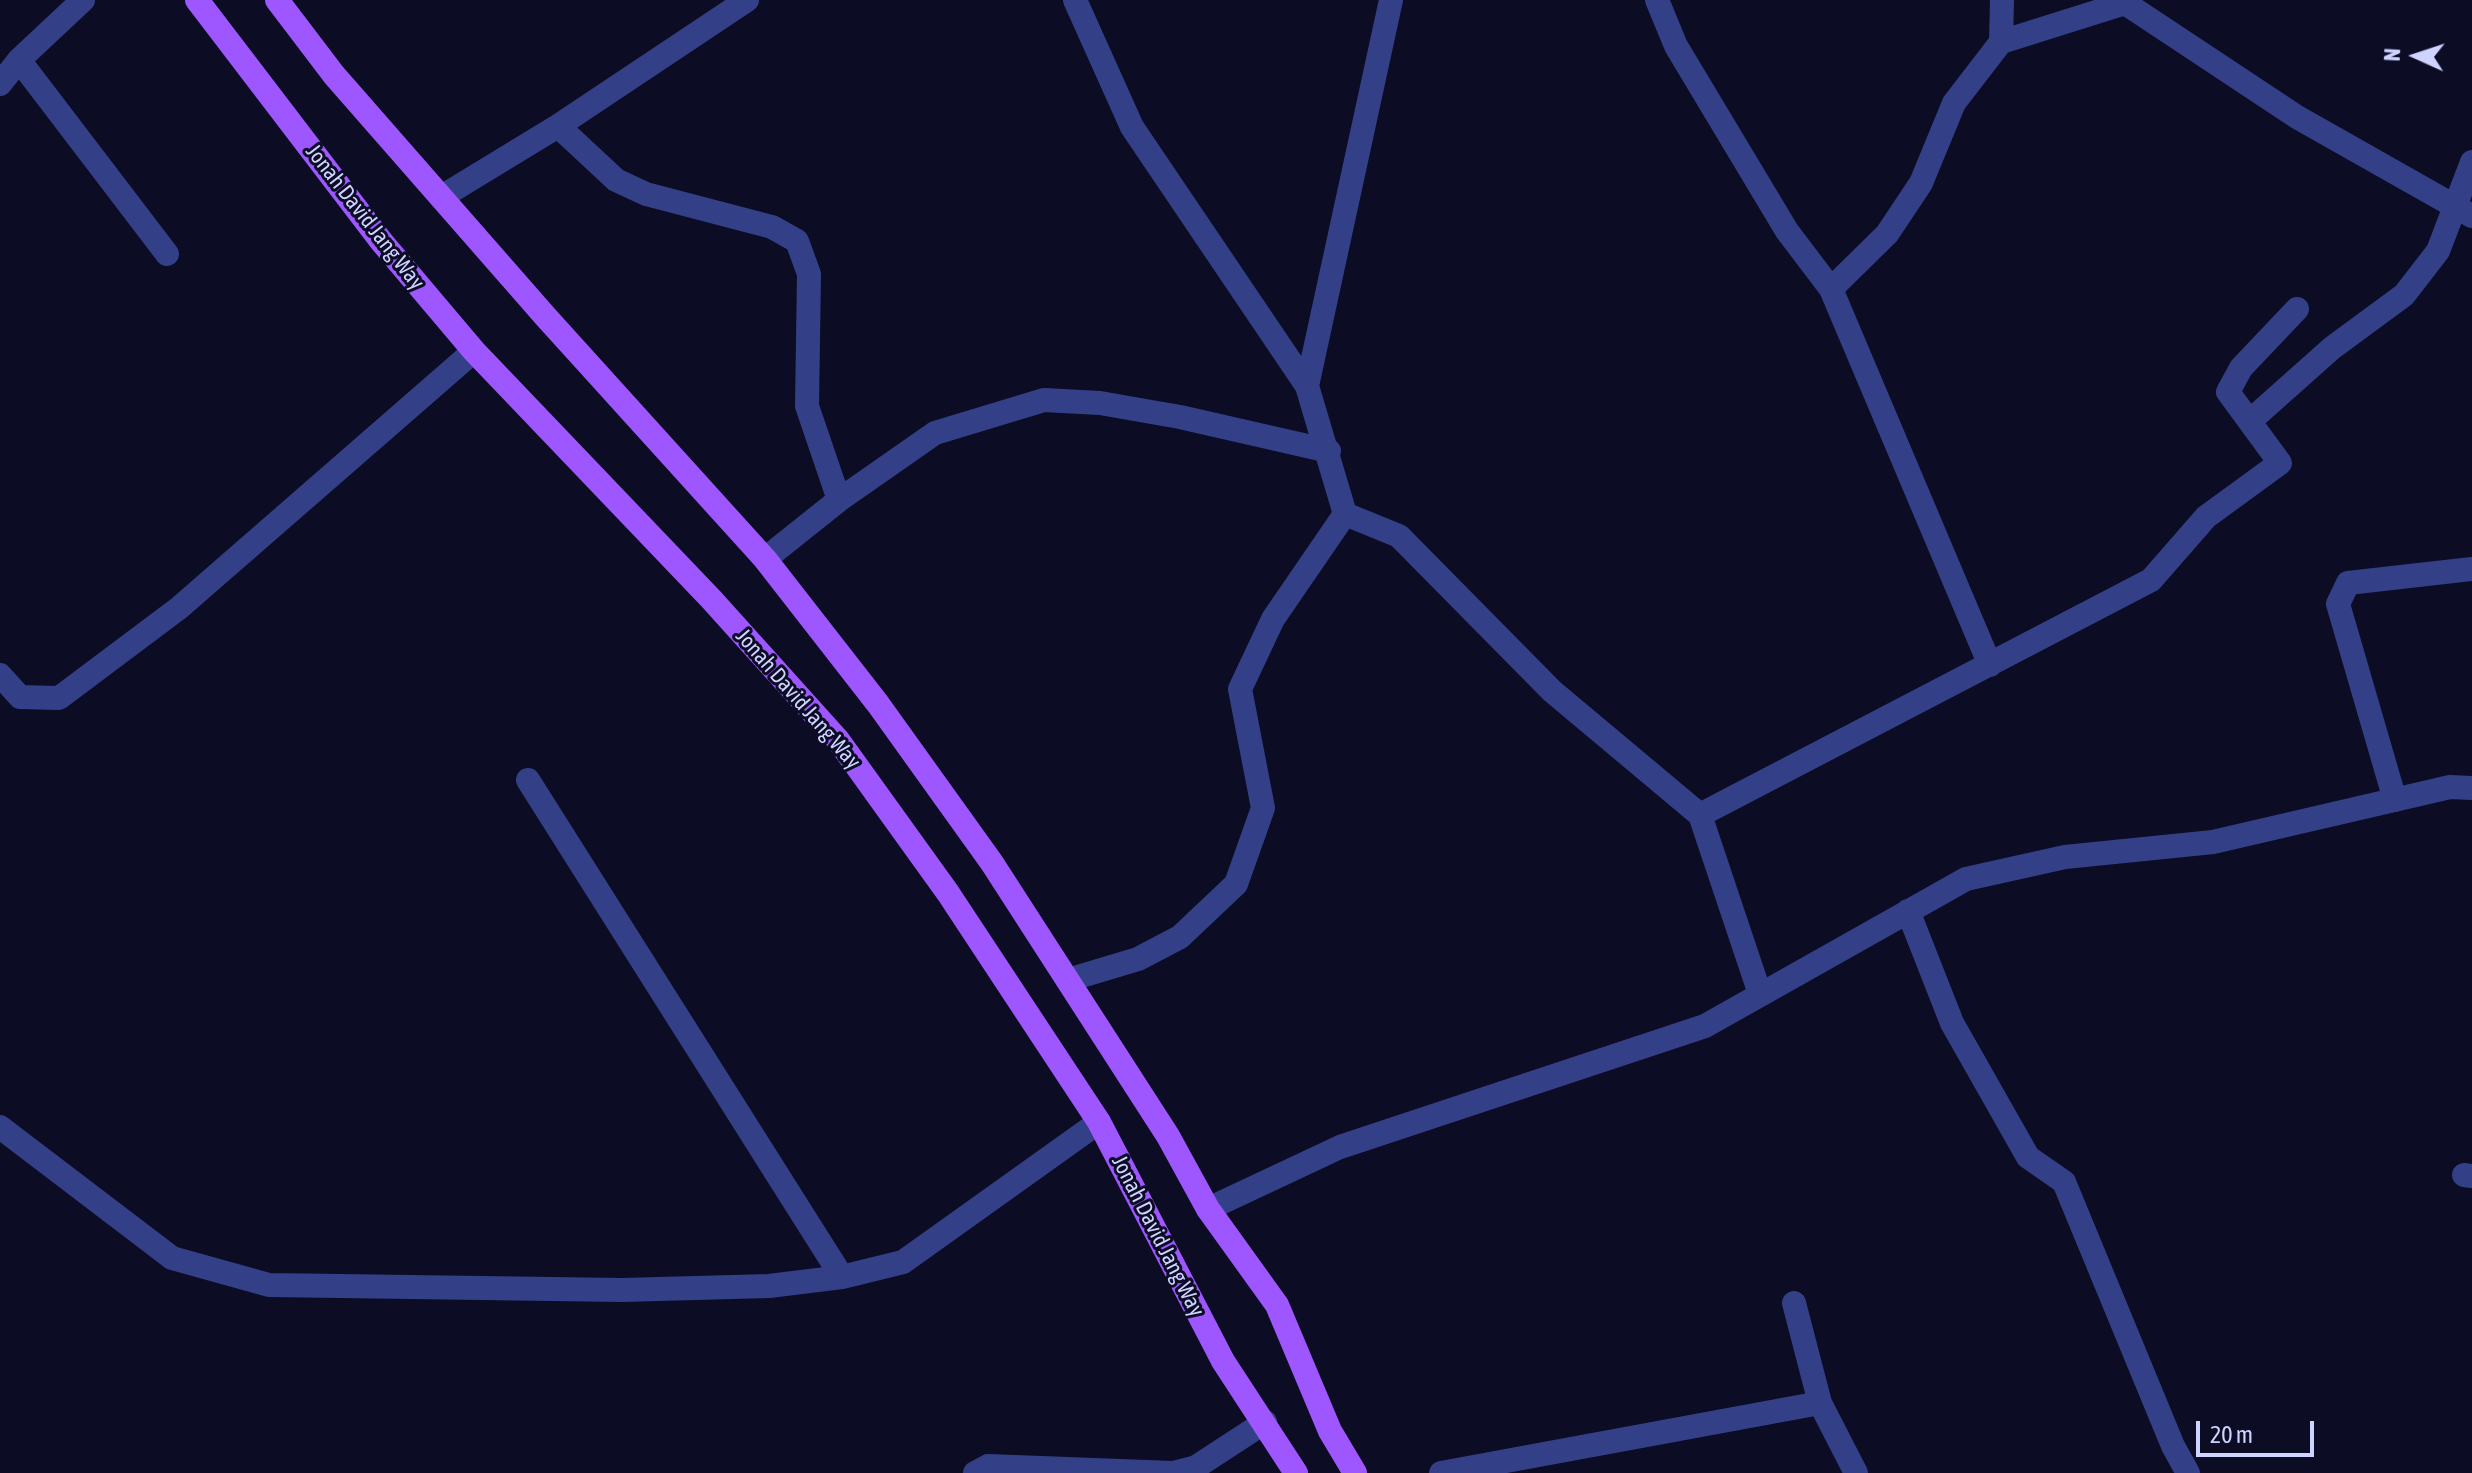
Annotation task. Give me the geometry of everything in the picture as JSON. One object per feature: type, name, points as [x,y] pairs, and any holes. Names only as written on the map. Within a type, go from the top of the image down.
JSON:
[{"type":"main road","name":"Jonah David Jang Way","points":[[197,0],[381,241],[474,351],[712,600],[838,740],[948,893],[1099,1122],[1223,1361],[1296,1473]]},
{"type":"main road","points":[[277,0],[334,75],[545,316],[765,559],[904,741],[992,863],[1168,1136],[1208,1209],[1277,1305],[1330,1431],[1355,1473]]},
{"type":"street","points":[[0,84],[19,60],[83,0]]},
{"type":"street","points":[[443,196],[558,126],[747,0]]},
{"type":"street","points":[[1068,980],[1138,959],[1180,937],[1236,884],[1263,808],[1240,689],[1273,619],[1345,514],[1329,451],[1307,386],[1132,127],[1075,0]]},
{"type":"street","points":[[1307,386],[1391,0]]},
{"type":"street","points":[[1657,0],[1676,46],[1779,218],[1831,289],[1990,665]]},
{"type":"street","points":[[2001,42],[2002,0]]},
{"type":"street","points":[[1831,289],[1887,234],[1921,183],[1954,103],[2001,42],[2125,3],[2297,117],[2465,212]]},
{"type":"street","points":[[19,60],[167,254]]},
{"type":"street","points":[[558,126],[616,180],[646,194],[772,227],[797,241],[809,274],[807,406],[839,500]]},
{"type":"street","points":[[2250,421],[2332,348],[2404,295],[2465,212],[2472,162]]},
{"type":"street","points":[[1700,815],[2151,580],[2206,517],[2280,463],[2228,392],[2241,368],[2297,309]]},
{"type":"street","points":[[0,675],[20,697],[59,698],[179,608],[474,351]]},
{"type":"street","points":[[765,559],[839,500],[935,433],[1044,400],[1100,403],[1329,451]]},
{"type":"street","points":[[1345,514],[1399,536],[1552,691],[1700,815],[1760,994]]},
{"type":"street","points":[[2395,800],[2338,604],[2348,583],[2472,569]]},
{"type":"street","points":[[528,780],[842,1277]]},
{"type":"street","points":[[1208,1209],[1340,1147],[1705,1026],[1966,879],[2065,857],[2213,842],[2450,787],[2472,788]]},
{"type":"street","points":[[1908,911],[1952,1023],[2028,1157],[2064,1182],[2173,1446],[2188,1473]]},
{"type":"street","points":[[0,1127],[172,1258],[269,1285],[622,1290],[769,1286],[842,1277],[903,1262],[1099,1122]]},
{"type":"street","points":[[1794,1303],[1820,1403],[1856,1473]]},
{"type":"street","points":[[1441,1473],[1820,1403]]},
{"type":"street","points":[[975,1473],[988,1466],[1173,1473],[1196,1467],[1265,1422]]}]
